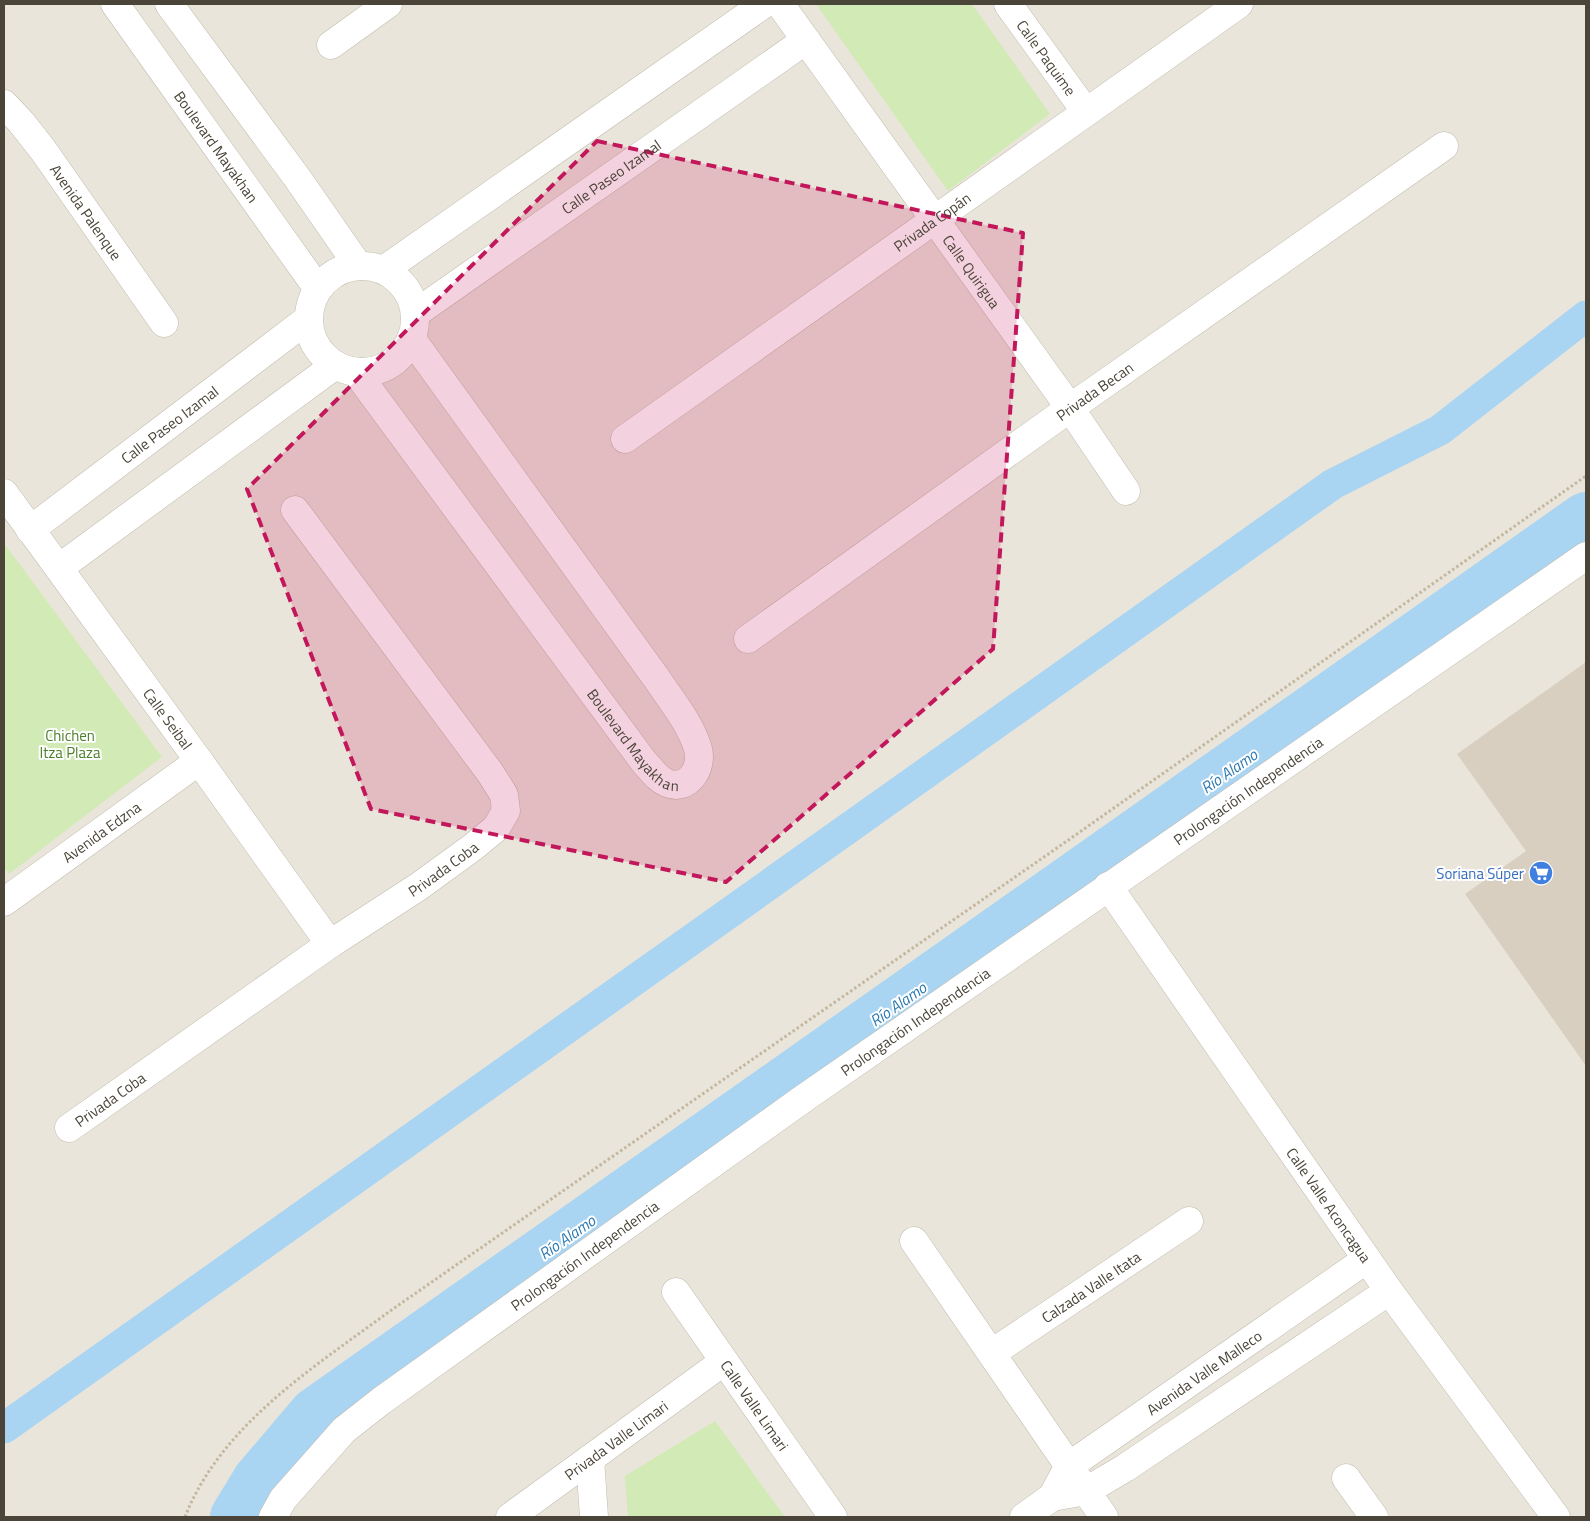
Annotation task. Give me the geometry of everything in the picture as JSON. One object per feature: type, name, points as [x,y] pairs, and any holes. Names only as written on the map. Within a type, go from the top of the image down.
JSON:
[{"type":"street","name":"Boulevard Mayakhan","points":[[115,4],[318,289]]},
{"type":"street","points":[[169,4],[298,179],[357,264]]},
{"type":"street","points":[[331,45],[388,4]]},
{"type":"street","points":[[385,269],[764,4]]},
{"type":"street","name":"Calle Quirigua","points":[[780,4],[1070,408],[1126,490]]},
{"type":"street","name":"Calle Paquime","points":[[1008,4],[1086,112]]},
{"type":"street","name":"Privada Copán","points":[[625,439],[1239,4]]},
{"type":"street","name":"Calle Paseo Izamal","points":[[414,326],[806,40]]},
{"type":"street","name":"Avenida Palenque","points":[[4,104],[43,150],[164,323]]},
{"type":"street","name":"Privada Becan","points":[[748,639],[1070,408],[1444,146]]},
{"type":"street","points":[[357,264],[373,264],[385,269],[400,282],[409,296],[414,326],[400,356],[389,365],[374,372],[345,369],[322,356],[310,332],[308,319],[311,304],[318,289],[326,279],[336,272],[357,264]]},
{"type":"street","name":"Calle Paseo Izamal","points":[[30,530],[308,319]]},
{"type":"street","name":"Boulevard Mayakhan","points":[[345,369],[644,762],[666,783],[673,785],[687,781],[698,770],[700,762],[698,749],[681,716],[414,326]]},
{"type":"street","points":[[59,568],[345,369]]},
{"type":"street","name":"Calle Seibal","points":[[4,493],[330,944]]},
{"type":"street","name":"Privada Coba","points":[[69,1128],[330,944],[418,887],[474,847],[496,828],[506,811],[504,794],[491,774],[295,510]]},
{"type":"street","name":"Prolongación Independencia","points":[[273,1517],[283,1499],[344,1430],[381,1401],[800,1101],[1586,556]]},
{"type":"street","name":"Avenida Edzna","points":[[4,902],[199,761]]},
{"type":"street","name":"Calle Valle Aconcagua","points":[[1108,886],[1389,1291],[1556,1517]]},
{"type":"street","name":"Calzada Valle Itata","points":[[992,1353],[1189,1221]]},
{"type":"street","points":[[914,1241],[1104,1517]]},
{"type":"street","name":"Avenida Valle Malleco","points":[[1052,1497],[1069,1466],[1367,1259]]},
{"type":"street","name":"Avenida Valle Malleco","points":[[1024,1517],[1052,1497],[1086,1491],[1125,1468],[1389,1291]]},
{"type":"street","name":"Calle Valle Limari","points":[[676,1292],[722,1362],[833,1517]]},
{"type":"street","name":"Privada Valle Limari","points":[[510,1517],[722,1362]]},
{"type":"street","points":[[590,1459],[594,1517]]},
{"type":"street","points":[[1346,1478],[1374,1517]]},
{"type":"path","points":[[184,1517],[192,1498],[212,1464],[236,1436],[274,1400],[390,1311],[1059,847],[1586,476]]},
{"type":"highlighted area","points":[[597,141],[1023,233],[993,649],[726,882],[371,809],[247,489]]},
{"type":"shaded area","points":[[4,4],[1586,4],[1586,1517],[4,1517]]},
{"type":"green space","points":[[816,4],[972,4],[1050,114],[948,191]]},
{"type":"green space","name":"Chichen Itza Plaza","points":[[4,543],[162,757],[9,874],[4,867]]},
{"type":"green space","points":[[715,1421],[785,1517],[628,1517],[625,1476]]},
{"type":"building","name":"Soriana Súper","points":[[1586,662],[1586,1066],[1465,894],[1526,851],[1457,754]]},
{"type":"waterway","points":[[4,1428],[1333,484],[1440,430],[1586,316]]},
{"type":"waterway","name":"Río Alamo","points":[[237,1517],[259,1481],[316,1414],[1586,519]]},
{"type":"place","name":"Soriana Súper","points":[[1541,873]]}]
